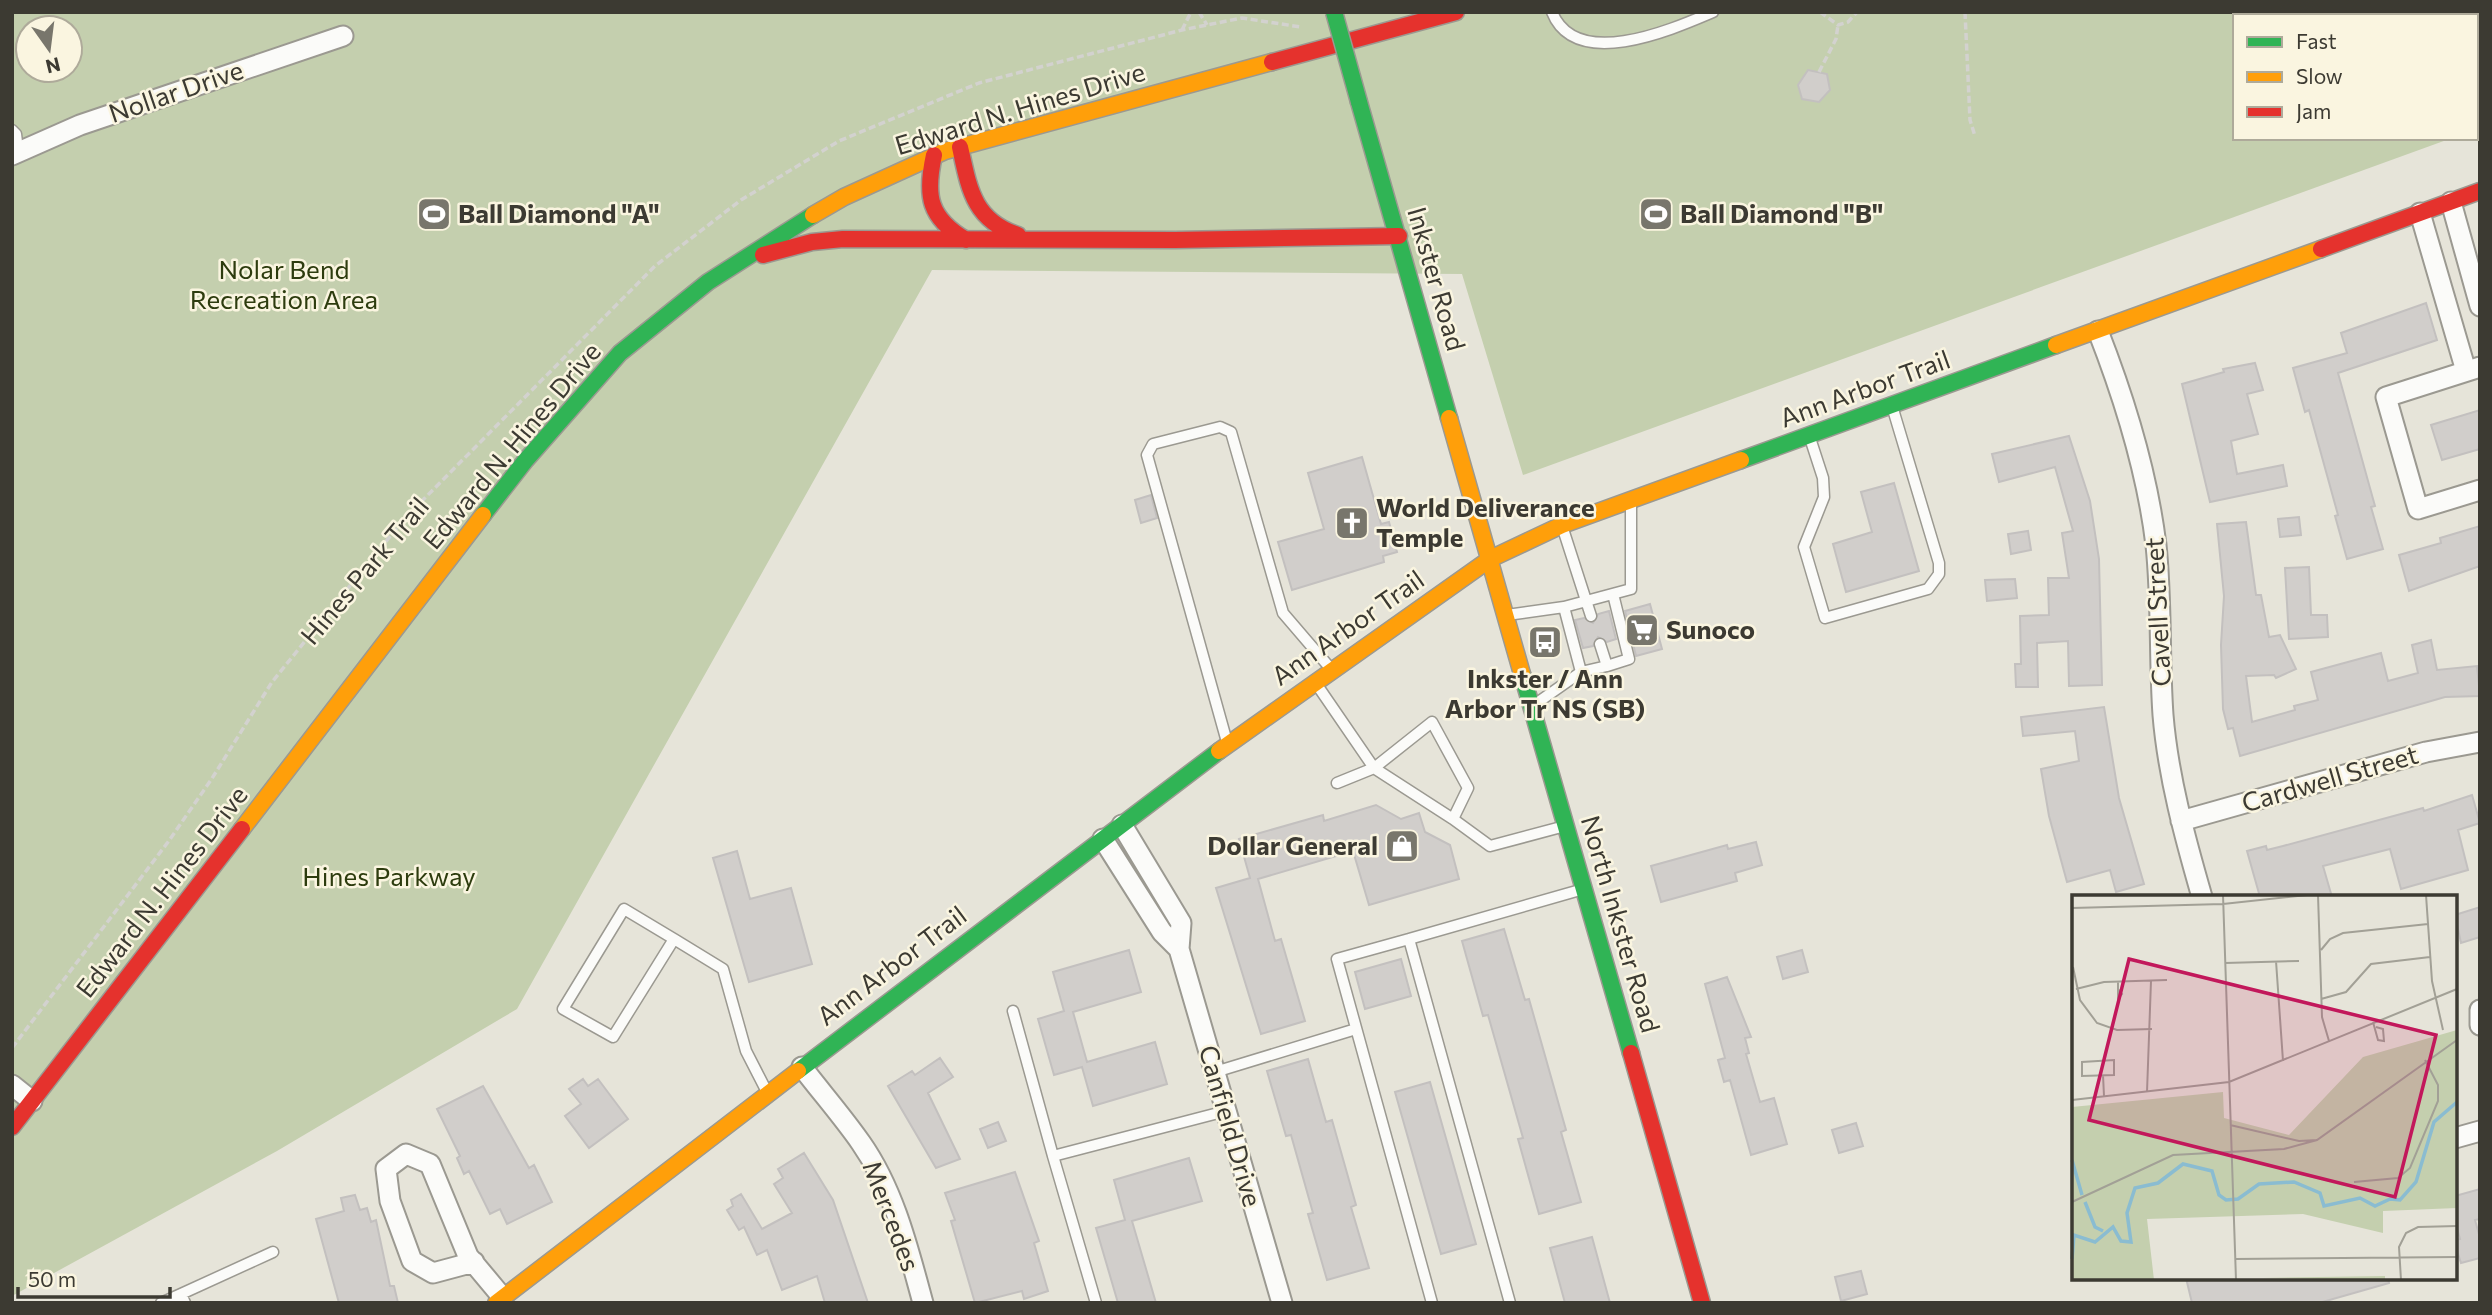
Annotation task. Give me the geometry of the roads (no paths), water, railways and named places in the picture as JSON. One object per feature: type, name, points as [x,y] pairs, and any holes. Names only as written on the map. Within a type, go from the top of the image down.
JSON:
[{"type":"street","name":"Inkster Road","points":[[1334,12],[1490,559]]},
{"type":"street","name":"Edward N. Hines Drive","points":[[12,1127],[525,461],[620,353],[708,282],[778,235],[844,197],[934,155],[1456,12]]},
{"type":"street","name":"Nollar Drive","points":[[15,152],[80,125],[343,36]]},
{"type":"street","points":[[960,147],[974,201],[982,216],[996,228],[1038,240]]},
{"type":"street","points":[[934,155],[929,188],[934,211],[941,225],[966,240]]},
{"type":"street","name":"Ann Arbor Trail","points":[[499,1300],[1102,839],[1331,670],[1490,559],[1562,525],[1631,499],[2480,191]]},
{"type":"street","points":[[2451,202],[2480,306]]},
{"type":"street","points":[[2420,213],[2473,369],[2386,397],[2418,509],[2480,490]]},
{"type":"street","points":[[708,282],[757,257],[812,242],[843,239],[1399,236]]},
{"type":"street","name":"Cavell Street","points":[[2098,331],[2126,409],[2150,503],[2160,585],[2164,718],[2181,821],[2201,895]]},
{"type":"street","name":"North Inkster Road","points":[[1490,559],[1702,1303]]},
{"type":"street","name":"Cardwell Street","points":[[2181,821],[2426,752],[2480,742]]},
{"type":"street","name":"Canfield Drive","points":[[1122,825],[1181,923],[1179,949],[1282,1303]]},
{"type":"street","name":"Canfield Drive","points":[[1102,839],[1162,932],[1179,949]]},
{"type":"street","points":[[2480,1010],[2480,1025]]},
{"type":"street","name":"Mercedes","points":[[802,1067],[861,1143],[876,1168],[905,1238],[923,1303]]},
{"type":"street","points":[[12,1085],[32,1101]]},
{"type":"street","points":[[2457,1137],[2480,1131]]},
{"type":"street","points":[[474,1262],[433,1273],[412,1261],[390,1201],[386,1169],[406,1154],[430,1164],[474,1262],[499,1300]]},
{"type":"lane","points":[[1552,12],[1567,34],[1583,40],[1612,43],[1668,31],[1713,12]]},
{"type":"lane","points":[[12,131],[16,134],[15,152]]},
{"type":"lane","points":[[1809,435],[1823,478],[1824,497],[1804,547],[1825,618],[1928,589],[1939,574],[1939,563],[1892,405]]},
{"type":"lane","points":[[1228,745],[1147,455],[1153,444],[1220,427],[1231,432],[1283,613],[1331,670]]},
{"type":"lane","points":[[1505,615],[1564,607],[1631,589],[1631,499]]},
{"type":"lane","points":[[1562,525],[1591,616]]},
{"type":"lane","points":[[1531,707],[1581,672],[1629,659],[1613,594]]},
{"type":"lane","points":[[1564,607],[1581,672]]},
{"type":"lane","points":[[1600,644],[1607,666]]},
{"type":"lane","points":[[1315,682],[1374,768],[1490,846],[1566,826]]},
{"type":"lane","points":[[1337,783],[1374,768],[1432,722],[1468,788],[1453,819]]},
{"type":"lane","points":[[1432,1303],[1336,959],[1584,889]]},
{"type":"lane","points":[[674,939],[613,1037],[563,1009],[624,909],[674,939],[723,969],[746,1051],[768,1094]]},
{"type":"lane","points":[[1409,939],[1510,1303]]},
{"type":"lane","points":[[1013,1011],[1096,1303]]},
{"type":"lane","points":[[1215,1072],[1356,1029]]},
{"type":"lane","points":[[1053,1156],[1226,1111]]},
{"type":"lane","points":[[161,1303],[183,1298],[273,1252]]},
{"type":"place","name":"Ball Diamond \"A\"","points":[[434,214]]},
{"type":"place","name":"Ball Diamond \"B\"","points":[[1656,214]]},
{"type":"place","name":"World Deliverance Temple","points":[[1352,523]]},
{"type":"place","name":"Sunoco","points":[[1642,630]]},
{"type":"place","name":"Inkster / Ann Arbor Tr NS (SB)","points":[[1545,642]]},
{"type":"place","name":"Dollar General","points":[[1402,846]]},
{"type":"park label","name":"Nolar Bend Recreation Area","points":[[284,285]]},
{"type":"park label","name":"Hines Parkway","points":[[389,877]]}]
